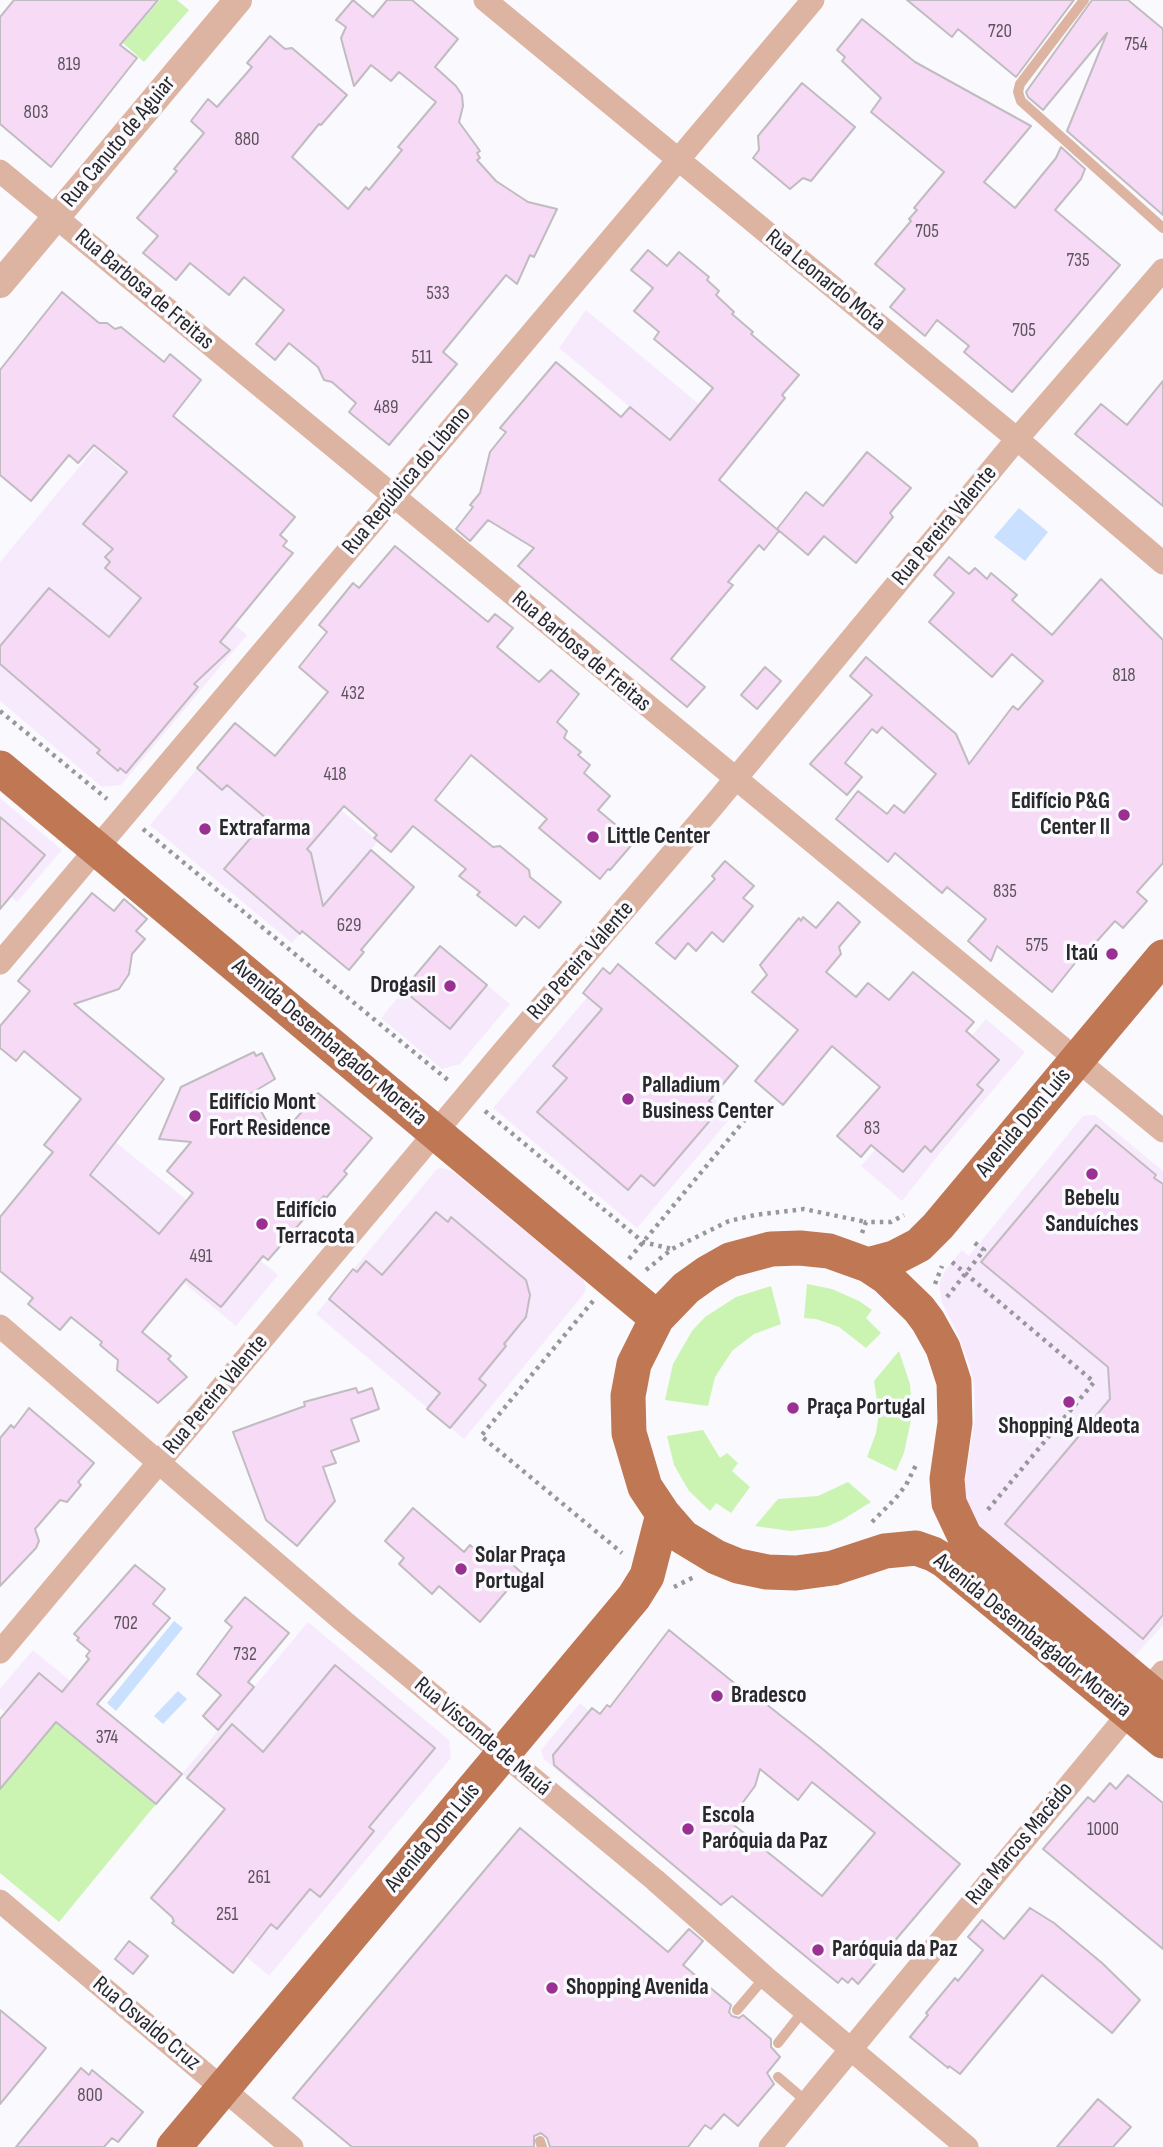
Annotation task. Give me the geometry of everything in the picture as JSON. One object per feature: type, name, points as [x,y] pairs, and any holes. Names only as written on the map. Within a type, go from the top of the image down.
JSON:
[{"type":"main road","name":"Avenida Desembargador Moreira","points":[[0,768],[657,1318]]},
{"type":"main road","name":"Avenida Dom Luís","points":[[865,1249],[894,1258],[919,1245],[938,1226],[1163,957]]},
{"type":"main road","name":"Avenida Desembargador Moreira","points":[[1151,1695],[933,1553],[916,1548],[885,1551],[834,1568],[796,1573],[767,1572],[738,1566],[704,1551],[683,1537],[663,1514],[645,1486],[635,1459],[628,1416],[628,1396],[634,1364],[657,1318],[686,1287],[730,1260],[750,1253],[771,1249],[865,1249],[886,1277],[919,1309],[943,1348],[954,1382],[955,1423],[947,1479],[949,1503],[965,1537],[1151,1695],[1163,1741]]},
{"type":"main road","name":"Avenida Dom Luís","points":[[174,2147],[643,1584],[654,1555],[663,1514]]},
{"type":"street","name":"Rua Canuto de Aguiar","points":[[0,284],[238,0]]},
{"type":"street","name":"Rua Leonardo Mota","points":[[485,0],[1017,439],[1163,563]]},
{"type":"street","name":"Rua República do Líbano","points":[[0,962],[813,0]]},
{"type":"street","name":"Rua Barbosa de Freitas","points":[[0,171],[1163,1132]]},
{"type":"street","name":"Rua Pereira Valente","points":[[0,1652],[737,778],[1017,439],[1163,270]]},
{"type":"street","name":"Rua Visconde de Mauá","points":[[0,1325],[159,1463],[967,2147]]},
{"type":"street","name":"Rua Marcos Macêdo","points":[[769,2147],[849,2049],[1151,1695]]},
{"type":"street","name":"Rua Osvaldo Cruz","points":[[0,1900],[292,2147]]},
{"type":"lane","points":[[1084,0],[1020,84],[1018,92],[1021,101],[1163,228]]},
{"type":"lane","points":[[737,2010],[765,1977]]},
{"type":"lane","points":[[778,2043],[804,2010]]},
{"type":"lane","points":[[778,2077],[807,2102]]},
{"type":"path","points":[[0,711],[114,804]]},
{"type":"path","points":[[139,826],[453,1085]]},
{"type":"path","points":[[628,1260],[758,1104]]},
{"type":"path","points":[[482,1108],[643,1242],[672,1249]]},
{"type":"path","points":[[865,1249],[866,1222],[891,1222]]},
{"type":"path","points":[[942,1303],[984,1251],[971,1240]]},
{"type":"path","points":[[656,1262],[663,1268]]},
{"type":"path","points":[[952,1262],[1094,1381],[978,1521]]},
{"type":"path","points":[[594,1300],[481,1436],[626,1557]]},
{"type":"path","points":[[869,1524],[906,1485],[918,1459]]},
{"type":"shaded area","points":[[586,310],[699,404],[670,440],[559,348]]},
{"type":"shaded area","points":[[95,448],[128,476],[98,512],[247,635],[121,785],[102,787],[0,701],[0,562]]},
{"type":"shaded area","points":[[236,722],[378,841],[292,943],[150,825]]},
{"type":"shaded area","points":[[0,798],[62,850],[17,902],[0,887]]},
{"type":"shaded area","points":[[440,946],[510,1004],[460,1064],[442,1069],[381,1018]]},
{"type":"shaded area","name":"Palladium Business Center","points":[[591,993],[733,1115],[637,1228],[493,1108]]},
{"type":"shaded area","points":[[986,1019],[1025,1052],[902,1201],[861,1166]]},
{"type":"shaded area","points":[[74,1108],[278,1275],[236,1326],[149,1254],[149,1225],[76,1163],[44,1145]]},
{"type":"shaded area","name":"Shopping Aldeota","points":[[1095,1115],[1163,1171],[1163,1625],[1133,1658],[967,1517],[964,1488],[975,1419],[974,1385],[970,1366],[942,1303],[940,1291],[940,1282],[945,1271],[962,1250],[969,1256],[1083,1116]]},
{"type":"shaded area","points":[[437,1169],[451,1170],[583,1279],[586,1288],[464,1439],[316,1314]]},
{"type":"shaded area","points":[[308,1622],[449,1740],[451,1758],[269,1976],[195,1913],[172,1917],[151,1898],[225,1809],[182,1774]]},
{"type":"shaded area","points":[[33,1650],[182,1774],[156,1804],[57,1722],[40,1740],[0,1708],[0,1689]]},
{"type":"shaded area","points":[[580,1703],[604,1725],[608,1774],[589,1798],[544,1759],[541,1750]]},
{"type":"green space","points":[[160,0],[177,0],[189,10],[144,62],[123,43]]},
{"type":"green space","points":[[807,1284],[832,1289],[859,1301],[872,1310],[866,1318],[881,1333],[866,1348],[839,1327],[804,1318]]},
{"type":"green space","points":[[771,1286],[781,1324],[754,1334],[732,1351],[715,1377],[708,1406],[665,1400],[673,1364],[692,1331],[705,1317],[736,1297]]},
{"type":"green space","points":[[899,1351],[910,1384],[912,1415],[904,1453],[896,1471],[867,1457],[878,1420],[874,1381]]},
{"type":"green space","points":[[703,1430],[720,1458],[727,1453],[738,1463],[732,1471],[750,1487],[731,1513],[716,1503],[710,1511],[689,1491],[674,1465],[667,1436]]},
{"type":"green space","points":[[848,1482],[871,1502],[842,1520],[826,1527],[790,1531],[755,1526],[778,1499],[818,1496]]},
{"type":"green space","points":[[56,1722],[156,1804],[59,1922],[0,1873],[0,1789]]},
{"type":"water","points":[[1019,508],[1048,532],[1025,561],[994,537]]},
{"type":"water","points":[[174,1621],[183,1628],[116,1711],[107,1703]]},
{"type":"water","points":[[178,1691],[187,1699],[163,1724],[154,1716]]},
{"type":"building","points":[[14,0],[158,0],[120,45],[137,58],[51,167],[0,124],[0,17]]},
{"type":"building","points":[[353,0],[373,17],[387,0],[412,0],[458,39],[435,67],[462,95],[463,106],[459,122],[480,151],[477,153],[480,158],[477,160],[496,181],[528,202],[557,209],[534,257],[530,255],[517,284],[506,275],[443,352],[457,364],[389,445],[349,412],[356,403],[332,382],[324,380],[318,367],[289,343],[275,360],[256,344],[284,310],[244,277],[229,295],[190,263],[176,280],[143,253],[158,236],[137,218],[177,171],[174,169],[204,133],[191,121],[208,99],[217,107],[252,67],[247,63],[270,36],[285,49],[292,48],[347,95],[292,157],[348,209],[366,187],[369,190],[402,150],[398,147],[436,102],[399,72],[391,81],[371,65],[354,86],[341,38],[346,27],[336,20]]},
{"type":"building","points":[[907,0],[1074,0],[1016,77],[958,29],[952,37]]},
{"type":"building","points":[[1092,0],[1128,0],[1163,29],[1163,215],[1067,131],[1107,33],[1043,110],[1026,92]]},
{"type":"building","points":[[862,19],[915,62],[1031,126],[984,182],[1015,208],[1056,158],[1061,147],[1085,169],[1081,179],[1055,210],[1120,265],[1012,392],[964,352],[969,346],[937,320],[925,336],[890,307],[905,289],[875,264],[911,221],[909,219],[917,210],[914,208],[944,172],[871,112],[881,98],[842,61],[845,57],[837,50]]},
{"type":"building","points":[[802,83],[855,127],[811,181],[803,178],[790,189],[753,158],[759,150],[758,136]]},
{"type":"building","points":[[648,250],[667,266],[679,252],[709,277],[707,280],[719,291],[716,295],[734,312],[732,314],[753,332],[751,334],[799,375],[782,395],[785,398],[719,480],[779,531],[764,550],[759,545],[728,582],[733,585],[671,659],[705,687],[687,707],[518,566],[534,548],[488,520],[470,541],[456,529],[480,493],[490,452],[506,432],[500,428],[556,362],[621,417],[630,407],[670,440],[713,388],[654,339],[659,332],[634,311],[653,288],[631,270]]},
{"type":"building","points":[[62,292],[99,323],[107,323],[115,329],[121,327],[164,362],[170,354],[201,380],[173,416],[295,517],[280,535],[287,541],[283,546],[293,553],[220,642],[230,650],[194,684],[198,687],[126,773],[120,768],[118,771],[97,753],[100,750],[0,664],[0,646],[49,588],[109,637],[141,598],[105,568],[110,562],[105,557],[113,549],[83,524],[127,472],[94,445],[78,463],[69,455],[31,501],[0,475],[0,370]]},
{"type":"building","points":[[1163,381],[1163,506],[1075,434],[1101,404],[1127,425]]},
{"type":"building","points":[[867,452],[911,488],[890,513],[893,517],[856,563],[824,536],[808,555],[777,529],[806,492],[823,506]]},
{"type":"building","points":[[395,546],[488,622],[495,614],[513,628],[497,647],[539,682],[551,670],[579,694],[557,722],[567,731],[564,738],[581,752],[578,755],[590,765],[584,773],[610,796],[598,810],[635,841],[600,879],[539,828],[547,819],[471,755],[435,800],[493,847],[500,846],[529,870],[530,877],[561,902],[539,928],[524,916],[516,926],[477,895],[480,892],[459,876],[466,869],[413,826],[391,852],[374,838],[377,835],[344,806],[307,849],[311,853],[323,906],[371,850],[414,887],[361,950],[364,952],[349,970],[302,931],[300,934],[224,869],[267,819],[227,785],[222,790],[197,768],[235,723],[275,756],[328,692],[299,667],[327,632],[319,625],[353,583],[359,588]]},
{"type":"building","points":[[949,557],[969,574],[975,568],[987,579],[991,573],[1017,595],[1012,600],[1052,635],[1101,579],[1163,640],[1163,863],[1137,892],[1147,901],[1123,928],[1115,921],[1089,950],[1087,948],[1052,992],[997,946],[991,961],[968,941],[986,919],[947,887],[942,893],[895,853],[888,862],[836,819],[858,791],[887,814],[894,805],[904,813],[936,774],[882,727],[877,733],[872,729],[845,763],[862,777],[847,795],[810,764],[872,695],[850,676],[866,657],[956,734],[969,764],[1013,706],[1018,710],[1043,681],[1012,654],[992,677],[929,622],[954,593],[934,575]]},
{"type":"building","points":[[765,667],[781,681],[757,709],[741,695]]},
{"type":"building","points":[[0,817],[45,855],[0,909]]},
{"type":"building","points":[[725,861],[754,886],[743,898],[753,906],[723,942],[712,932],[696,951],[688,943],[675,959],[656,943],[715,879],[712,876]]},
{"type":"building","points":[[92,893],[114,911],[124,899],[147,919],[136,931],[145,939],[132,954],[129,974],[119,989],[74,1004],[164,1079],[90,1175],[159,1234],[193,1193],[167,1171],[191,1142],[159,1139],[181,1087],[254,1052],[256,1056],[262,1053],[275,1079],[245,1097],[260,1109],[275,1137],[282,1127],[286,1130],[318,1093],[372,1138],[344,1171],[347,1174],[326,1198],[324,1196],[268,1260],[263,1256],[221,1307],[186,1279],[142,1332],[171,1356],[168,1359],[187,1377],[158,1403],[117,1370],[118,1360],[100,1345],[102,1342],[71,1317],[60,1330],[28,1304],[33,1298],[0,1271],[0,1217],[53,1152],[44,1145],[81,1099],[24,1051],[16,1061],[0,1048],[0,1026],[30,991],[18,981]]},
{"type":"building","points":[[838,902],[860,922],[839,947],[841,954],[826,972],[856,997],[868,983],[889,1000],[913,972],[974,1022],[966,1031],[999,1060],[977,1085],[983,1090],[931,1152],[925,1146],[903,1172],[871,1145],[861,1157],[837,1136],[880,1087],[832,1046],[783,1105],[755,1081],[798,1030],[752,992],[767,975],[760,965],[799,918],[801,921],[803,917],[816,928]]},
{"type":"building","points":[[440,946],[487,985],[450,1029],[403,990]]},
{"type":"building","name":"Palladium Business Center","points":[[618,964],[738,1066],[709,1101],[719,1110],[654,1186],[641,1175],[628,1190],[537,1112],[567,1078],[553,1066],[602,1009],[583,993],[603,968],[610,974]]},
{"type":"building","name":"Shopping Aldeota","points":[[1096,1125],[1156,1175],[1154,1178],[1163,1184],[1163,1615],[1143,1639],[1005,1524],[1110,1399],[1108,1367],[981,1262]]},
{"type":"building","points":[[436,1212],[448,1222],[451,1217],[526,1280],[530,1295],[526,1317],[479,1379],[486,1385],[450,1428],[427,1409],[440,1393],[329,1299],[353,1269],[357,1272],[366,1261],[382,1275]]},
{"type":"building","points":[[356,1388],[358,1393],[372,1388],[379,1409],[351,1419],[359,1441],[331,1451],[336,1463],[323,1467],[335,1501],[297,1546],[266,1520],[233,1432],[305,1406],[304,1402]]},
{"type":"building","points":[[29,1408],[94,1463],[78,1482],[81,1485],[67,1502],[60,1500],[35,1529],[39,1541],[36,1548],[0,1586],[0,1438],[11,1425],[14,1428]]},
{"type":"building","name":"Solar Praça Portugal","points":[[413,1508],[464,1552],[470,1545],[484,1557],[493,1547],[522,1573],[480,1622],[439,1586],[432,1594],[399,1564],[404,1558],[385,1541]]},
{"type":"building","points":[[135,1565],[165,1589],[153,1604],[170,1618],[97,1704],[182,1774],[156,1804],[56,1722],[0,1789],[0,1719],[39,1673],[62,1692],[89,1659],[86,1656],[90,1651],[74,1634]]},
{"type":"building","points":[[245,1597],[289,1633],[248,1682],[254,1687],[218,1730],[203,1716],[221,1695],[197,1674],[232,1627],[225,1621]]},
{"type":"building","points":[[669,1630],[749,1695],[751,1692],[819,1746],[960,1864],[858,1984],[852,1978],[848,1983],[842,1978],[838,1983],[732,1896],[721,1905],[554,1765],[553,1755],[592,1708],[600,1714],[607,1705],[610,1707]],"holes":[[[760,1769],[798,1800],[812,1782],[875,1833],[822,1896],[729,1821],[755,1786]]]},
{"type":"building","points":[[335,1665],[435,1748],[369,1827],[374,1831],[320,1897],[310,1889],[277,1929],[271,1924],[233,1973],[172,1923],[172,1917],[151,1898],[225,1809],[187,1778],[232,1724],[263,1752]]},
{"type":"building","points":[[1128,1775],[1163,1803],[1163,1949],[1043,1849],[1088,1797],[1094,1802],[1110,1783],[1116,1789]]},
{"type":"building","name":"Shopping Avenida","points":[[520,1828],[668,1952],[689,1929],[703,1941],[683,1965],[731,2005],[729,2012],[732,2016],[739,2018],[743,2015],[771,2039],[771,2047],[780,2057],[767,2073],[774,2084],[738,2126],[724,2114],[711,2129],[705,2125],[688,2147],[550,2147],[547,2138],[541,2133],[534,2136],[534,2147],[352,2147],[293,2098]]},
{"type":"building","points":[[1030,1908],[1054,1923],[1102,1963],[1140,2000],[1112,2033],[1042,1975],[960,2074],[949,2066],[948,2068],[910,2037],[955,1978],[958,1981],[983,1950],[968,1937],[982,1920],[1004,1939]]},
{"type":"building","points":[[129,1941],[148,1956],[133,1974],[115,1959]]},
{"type":"building","points":[[0,2010],[46,2048],[0,2104]]},
{"type":"building","points":[[81,2068],[89,2075],[92,2070],[143,2112],[118,2142],[112,2138],[104,2147],[16,2147]]},
{"type":"building","points":[[1098,2099],[1131,2127],[1113,2147],[1057,2147]]},
{"type":"place","name":"Edifício P&G Center II","points":[[1124,815]]},
{"type":"place","name":"Extrafarma","points":[[205,829]]},
{"type":"place","name":"Little Center","points":[[593,837]]},
{"type":"place","name":"Itaú","points":[[1112,954]]},
{"type":"place","name":"Drogasil","points":[[450,986]]},
{"type":"place","name":"Palladium Business Center","points":[[628,1099]]},
{"type":"place","name":"Edifício Mont Fort Residence","points":[[195,1116]]},
{"type":"place","name":"Bebelu Sanduíches","points":[[1092,1174]]},
{"type":"place","name":"Edifício Terracota","points":[[262,1224]]},
{"type":"place","name":"Shopping Aldeota","points":[[1069,1402]]},
{"type":"place","name":"Praça Portugal","points":[[793,1408]]},
{"type":"place","name":"Solar Praça Portugal","points":[[461,1569]]},
{"type":"place","name":"Bradesco","points":[[717,1696]]},
{"type":"place","name":"Escola Paróquia da Paz","points":[[688,1829]]},
{"type":"place","name":"Paróquia da Paz","points":[[818,1950]]},
{"type":"place","name":"Shopping Avenida","points":[[552,1988]]}]
